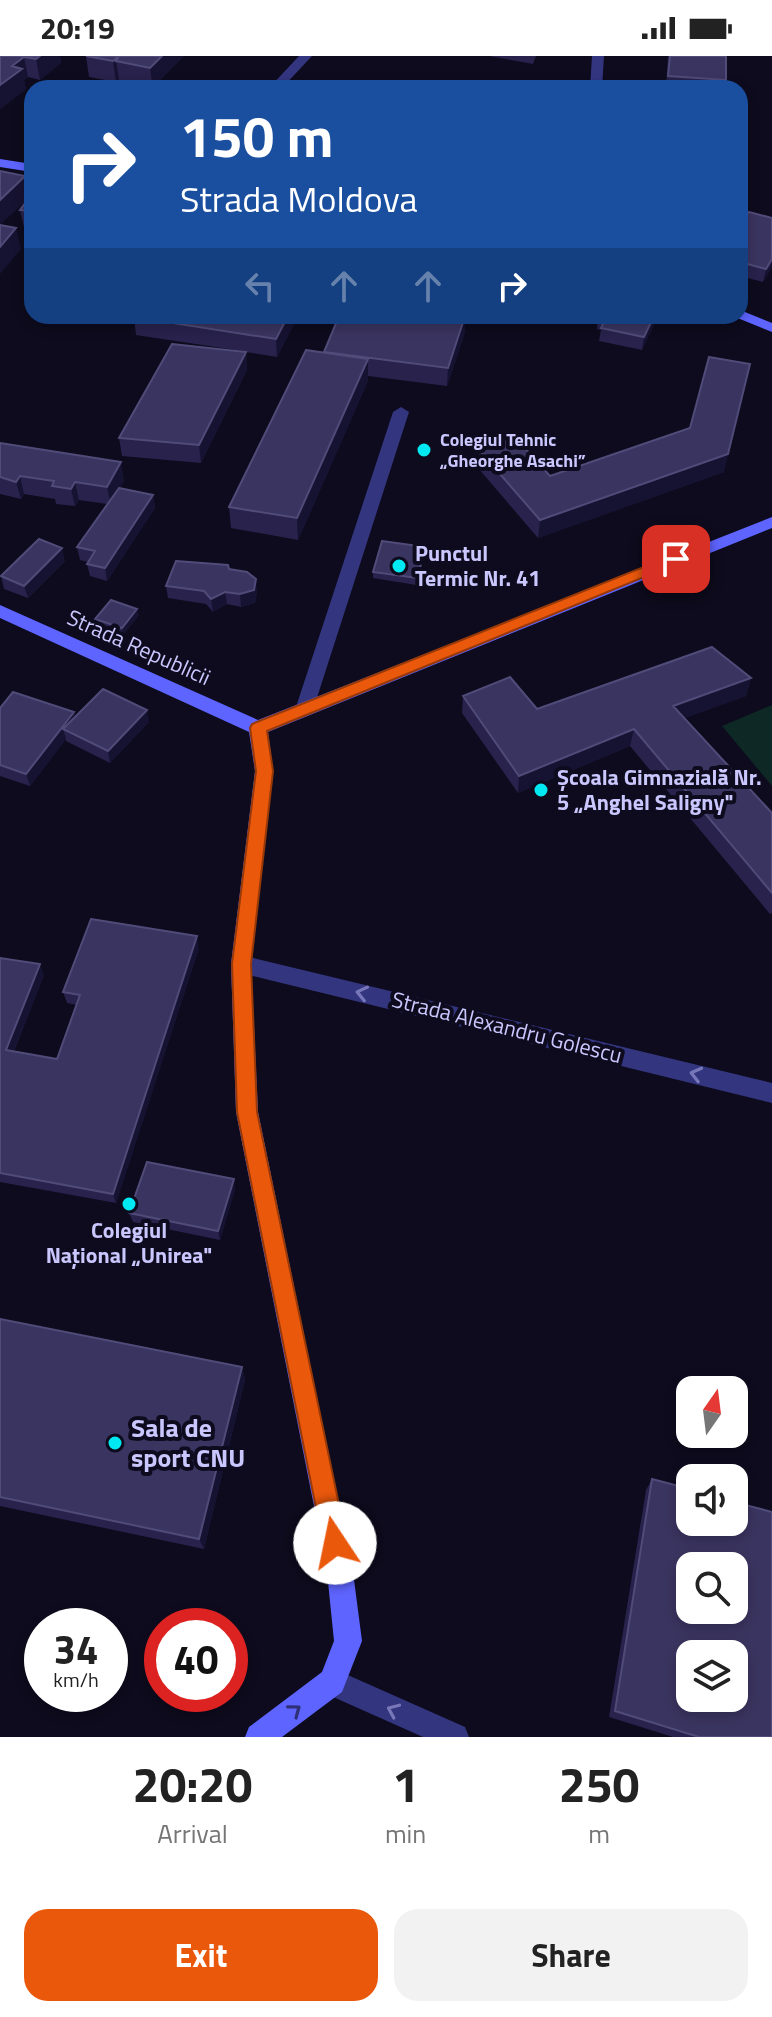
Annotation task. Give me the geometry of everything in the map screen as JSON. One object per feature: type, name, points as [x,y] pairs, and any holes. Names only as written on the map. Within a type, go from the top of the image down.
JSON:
[{"type":"street","points":[[283,80],[306,56]]},
{"type":"street","points":[[596,80],[598,56]]},
{"type":"street","points":[[0,163],[24,167]]},
{"type":"street","points":[[748,318],[772,328]]},
{"type":"street","points":[[304,710],[401,412]]},
{"type":"street","points":[[259,1737],[332,1682],[348,1641],[340,1572],[247,1112],[241,964],[264,771],[258,728],[772,522]]},
{"type":"street","name":"Strada Republicii","points":[[0,611],[258,728]]},
{"type":"street","name":"Strada Alexandru Golescu","points":[[241,964],[772,1093]]},
{"type":"street","points":[[332,1682],[455,1737]]},
{"type":"green space","points":[[772,705],[772,786],[722,726]]},
{"type":"building","points":[[0,56],[40,56],[36,59],[24,57],[12,66],[22,69],[0,85]]},
{"type":"building","points":[[86,56],[119,56],[113,61]]},
{"type":"building","points":[[119,56],[162,56],[150,68],[116,61]]},
{"type":"building","points":[[670,56],[726,56],[726,80],[668,76]]},
{"type":"building","points":[[0,171],[24,176],[24,177],[0,200]]},
{"type":"building","points":[[748,213],[772,218],[772,259],[766,269],[748,264]]},
{"type":"building","points":[[0,225],[16,228],[0,247]]},
{"type":"building","points":[[179,324],[284,324],[276,339]]},
{"type":"building","points":[[336,324],[462,324],[448,368],[324,352]]},
{"type":"building","points":[[603,324],[650,324],[644,337],[601,328]]},
{"type":"building","points":[[172,344],[246,352],[199,445],[119,438]]},
{"type":"building","points":[[306,350],[368,359],[297,518],[229,507]]},
{"type":"building","points":[[709,357],[750,364],[728,454],[540,520],[479,450],[516,438],[550,476],[690,428]]},
{"type":"building","points":[[0,443],[121,462],[107,487],[75,482],[71,489],[52,486],[54,481],[20,476],[16,482],[0,477]]},
{"type":"building","points":[[119,488],[153,495],[105,568],[87,564],[95,551],[77,547]]},
{"type":"building","points":[[39,539],[62,548],[24,586],[1,576]]},
{"type":"building","name":"Punctul Termic Nr. 41","points":[[382,541],[426,547],[417,578],[373,572]]},
{"type":"building","points":[[176,561],[228,565],[229,569],[247,572],[256,579],[254,590],[240,594],[225,592],[211,599],[204,591],[166,586]]},
{"type":"building","points":[[111,600],[137,609],[122,628],[95,619]]},
{"type":"building","points":[[712,647],[751,678],[673,706],[772,813],[772,893],[634,729],[519,776],[463,696],[510,677],[537,709]]},
{"type":"building","points":[[103,689],[147,710],[108,751],[63,729]]},
{"type":"building","points":[[13,692],[74,712],[26,774],[0,765],[0,708]]},
{"type":"building","points":[[91,919],[197,936],[113,1194],[0,1173],[0,958],[40,964],[6,1050],[57,1059],[80,995],[63,992]]},
{"type":"building","points":[[147,1162],[234,1179],[218,1231],[129,1213]]},
{"type":"building","name":"Sala de sport CNU","points":[[0,1319],[242,1367],[199,1539],[0,1497]]},
{"type":"building","points":[[652,1479],[676,1485],[676,1536],[748,1536],[748,1506],[772,1512],[772,1737],[699,1737],[615,1711]]},
{"type":"place","name":"Colegiul Tehnic „Gheorghe Asachi”","points":[[424,450]]},
{"type":"place","name":"Punctul Termic Nr. 41","points":[[399,566]]},
{"type":"place","name":"Școala Gimnazială Nr. 5 „Anghel Saligny\"","points":[[541,790]]},
{"type":"place","name":"Colegiul Național „Unirea\"","points":[[129,1204]]},
{"type":"place","name":"Sala de sport CNU","points":[[115,1443]]},
{"type":"route","points":[[335,1543],[247,1112],[241,964],[264,771],[258,728],[676,559]]}]
